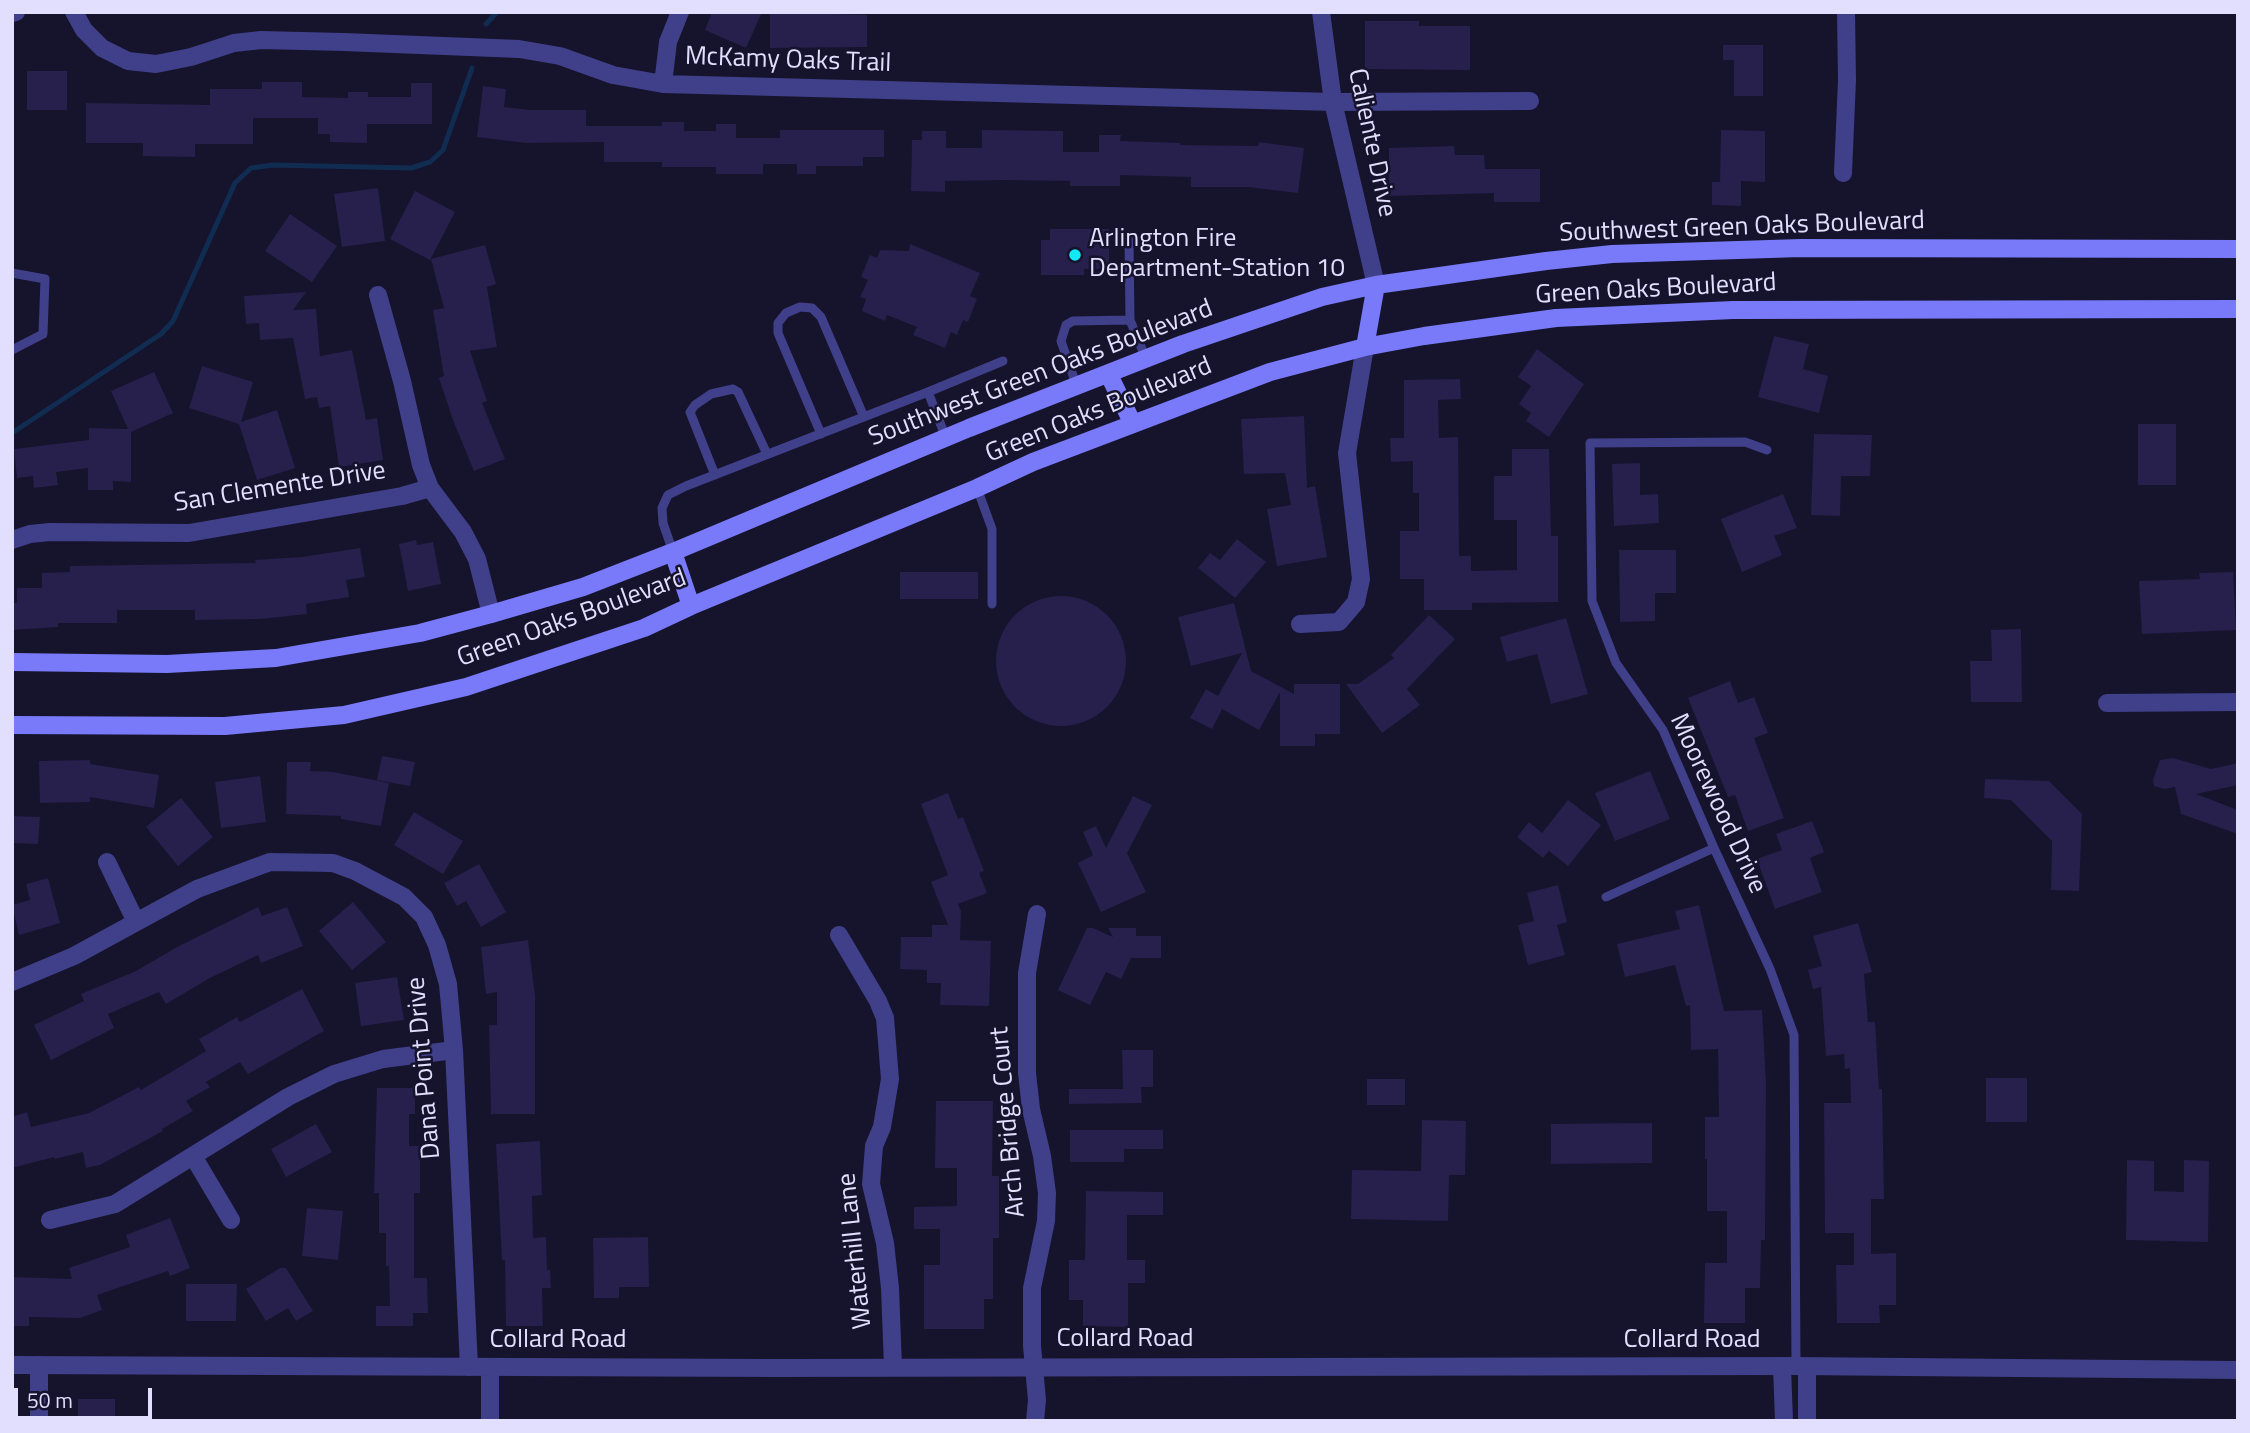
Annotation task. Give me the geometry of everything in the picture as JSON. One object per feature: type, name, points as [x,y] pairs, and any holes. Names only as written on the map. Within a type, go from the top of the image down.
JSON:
[{"type":"main road","name":"Southwest Green Oaks Boulevard","points":[[12,663],[167,664],[276,658],[419,633],[491,614],[583,587],[673,552],[946,438],[1183,344],[1322,297],[1376,285],[1612,254],[1801,248],[2238,249]]},
{"type":"main road","points":[[1364,347],[1376,285]]},
{"type":"main road","name":"Green Oaks Boulevard","points":[[12,725],[225,726],[344,715],[466,687],[644,628],[1033,462],[1270,372],[1364,347],[1556,318],[1733,310],[2238,309]]},
{"type":"main road","points":[[1109,374],[1133,424]]},
{"type":"main road","points":[[673,552],[691,606]]},
{"type":"street","name":"McKamy Oaks Trail","points":[[74,12],[84,30],[102,48],[128,61],[156,64],[191,57],[234,43],[261,40],[519,49],[560,57],[613,75],[663,84],[1333,102],[1530,101]]},
{"type":"street","points":[[663,84],[668,42],[680,12]]},
{"type":"street","name":"Caliente Drive","points":[[1321,12],[1333,102],[1376,285]]},
{"type":"street","points":[[1843,173],[1847,80],[1846,12]]},
{"type":"street","points":[[378,295],[402,381],[421,465],[430,488],[463,532],[472,550],[491,614]]},
{"type":"street","points":[[1300,624],[1339,622],[1356,602],[1361,579],[1347,453],[1364,347]]},
{"type":"street","name":"San Clemente Drive","points":[[12,541],[30,534],[50,532],[190,533],[402,496],[430,488]]},
{"type":"street","points":[[2107,703],[2238,702]]},
{"type":"street","points":[[107,862],[136,922]]},
{"type":"street","name":"Dana Point Drive","points":[[12,982],[74,956],[197,889],[270,862],[333,863],[355,871],[404,897],[424,917],[437,945],[448,984],[454,1050],[469,1367]]},
{"type":"street","name":"Arch Bridge Court","points":[[1035,1421],[1037,1400],[1032,1346],[1032,1287],[1046,1221],[1047,1192],[1027,1073],[1027,972],[1037,915]]},
{"type":"street","name":"Waterhill Lane","points":[[839,935],[878,1001],[885,1018],[890,1079],[882,1127],[874,1146],[871,1184],[885,1243],[890,1289],[892,1367]]},
{"type":"street","points":[[50,1220],[115,1204],[288,1097],[334,1074],[383,1059],[454,1050]]},
{"type":"street","points":[[193,1156],[231,1220]]},
{"type":"street","points":[[39,1365],[39,1421]]},
{"type":"street","name":"Collard Road","points":[[12,1366],[1795,1367],[2238,1370]]},
{"type":"street","points":[[490,1367],[490,1421]]},
{"type":"street","points":[[1784,1421],[1795,1367]]},
{"type":"street","points":[[1795,1367],[1807,1421]]},
{"type":"lane","points":[[1129,240],[1130,320],[1146,359]]},
{"type":"lane","points":[[12,273],[45,279],[43,334],[12,350]]},
{"type":"lane","points":[[821,433],[778,333],[778,323],[786,313],[800,307],[812,308],[821,317],[864,417]]},
{"type":"lane","points":[[1077,387],[1061,341],[1066,325],[1073,321],[1130,320]]},
{"type":"lane","points":[[673,552],[663,523],[662,508],[668,495],[1003,361]]},
{"type":"lane","points":[[715,475],[690,412],[710,394],[733,389],[738,392],[767,454]]},
{"type":"lane","points":[[928,392],[946,438]]},
{"type":"lane","name":"Moorewood Drive","points":[[1767,450],[1745,442],[1590,443],[1592,601],[1616,663],[1663,730],[1770,969],[1794,1035],[1795,1367]]},
{"type":"lane","points":[[977,488],[992,529],[992,604]]},
{"type":"lane","points":[[1606,897],[1714,848]]},
{"type":"building","points":[[712,12],[762,12],[746,48],[705,30]]},
{"type":"building","points":[[770,12],[867,15],[867,47],[770,48]]},
{"type":"building","points":[[1365,21],[1419,21],[1419,26],[1470,26],[1470,70],[1365,69]]},
{"type":"building","points":[[1723,45],[1763,45],[1763,96],[1734,96],[1734,60],[1723,60]]},
{"type":"building","points":[[27,71],[67,71],[67,110],[27,110]]},
{"type":"building","points":[[262,82],[302,82],[302,97],[348,98],[348,92],[368,92],[368,97],[411,97],[411,83],[432,83],[432,124],[367,124],[367,143],[330,142],[330,134],[318,134],[318,118],[253,118],[253,144],[195,144],[195,157],[143,156],[143,143],[86,143],[86,103],[210,105],[210,89],[262,89]]},
{"type":"building","points":[[483,86],[506,89],[504,107],[586,110],[586,126],[662,126],[662,122],[684,122],[684,131],[716,131],[716,124],[736,124],[736,138],[780,138],[780,130],[884,130],[884,157],[863,157],[863,166],[816,166],[816,174],[797,174],[797,164],[763,164],[763,174],[716,174],[716,167],[662,167],[662,162],[604,162],[604,142],[526,143],[477,137]]},
{"type":"building","points":[[982,130],[1063,131],[1063,152],[1099,152],[1099,135],[1121,135],[1120,141],[1180,145],[1258,146],[1259,142],[1304,148],[1298,193],[1248,187],[1191,187],[1191,177],[1120,175],[1120,186],[1070,186],[1070,181],[945,181],[945,192],[911,191],[912,140],[922,140],[922,131],[946,131],[946,148],[982,148]]},
{"type":"building","points":[[1721,130],[1765,131],[1765,182],[1741,181],[1741,206],[1712,205],[1712,182],[1720,182]]},
{"type":"building","points":[[1454,146],[1455,155],[1484,155],[1485,169],[1540,169],[1540,202],[1494,202],[1494,193],[1389,196],[1389,148]]},
{"type":"building","points":[[378,188],[385,241],[342,247],[334,194]]},
{"type":"building","points":[[415,191],[455,212],[430,260],[390,239]]},
{"type":"building","points":[[290,214],[337,246],[312,282],[265,251]]},
{"type":"building","name":"Arlington Fire Department-Station 10","points":[[1050,229],[1109,229],[1109,269],[1084,269],[1084,275],[1041,275],[1041,240],[1050,240]]},
{"type":"building","points":[[910,244],[980,273],[970,296],[977,299],[968,322],[963,320],[957,335],[951,332],[945,348],[913,335],[917,327],[887,315],[885,321],[862,311],[866,299],[860,297],[868,280],[861,277],[870,255],[877,258],[880,250],[909,251]]},
{"type":"building","points":[[485,245],[496,284],[487,287],[497,347],[470,351],[487,401],[482,403],[505,459],[474,471],[439,378],[444,376],[433,310],[444,308],[431,259]]},
{"type":"building","points":[[306,292],[293,310],[316,309],[320,356],[352,350],[366,420],[377,418],[383,460],[339,467],[330,406],[319,408],[317,397],[305,399],[293,338],[260,340],[259,323],[246,324],[244,296]]},
{"type":"building","points":[[1774,336],[1809,344],[1803,369],[1828,376],[1819,413],[1758,397]]},
{"type":"building","points":[[1537,349],[1584,384],[1549,437],[1526,421],[1531,413],[1519,404],[1531,386],[1518,377]]},
{"type":"building","points":[[202,366],[253,382],[241,422],[277,410],[295,468],[257,480],[239,424],[189,408]]},
{"type":"building","points":[[154,372],[173,413],[131,432],[131,482],[113,481],[113,490],[88,490],[88,468],[56,472],[58,485],[34,488],[33,476],[17,478],[14,449],[89,440],[89,428],[128,429],[111,391]]},
{"type":"building","points":[[1460,379],[1461,399],[1438,400],[1439,438],[1458,437],[1459,556],[1471,556],[1471,571],[1517,570],[1517,520],[1494,520],[1494,476],[1512,476],[1512,449],[1549,449],[1551,536],[1558,536],[1558,602],[1472,603],[1472,610],[1424,610],[1424,579],[1400,579],[1400,531],[1419,531],[1419,493],[1413,493],[1413,461],[1391,462],[1390,438],[1404,438],[1404,380]]},
{"type":"building","points":[[1304,416],[1307,488],[1315,486],[1327,557],[1277,566],[1267,509],[1291,505],[1285,473],[1244,474],[1241,419]]},
{"type":"building","points":[[2138,424],[2176,424],[2176,485],[2138,485]]},
{"type":"building","points":[[1814,434],[1872,435],[1870,476],[1841,476],[1840,516],[1811,515]]},
{"type":"building","points":[[1640,463],[1640,495],[1658,494],[1659,523],[1614,526],[1612,464]]},
{"type":"building","points":[[1783,494],[1797,528],[1774,536],[1782,555],[1742,572],[1721,519]]},
{"type":"building","points":[[1237,539],[1266,562],[1235,598],[1198,568],[1210,553],[1220,560]]},
{"type":"building","points":[[416,540],[417,545],[433,542],[441,584],[408,591],[399,544]]},
{"type":"building","points":[[360,548],[365,577],[346,580],[349,597],[306,604],[307,614],[260,619],[195,620],[195,610],[117,610],[117,623],[58,623],[58,627],[12,630],[12,603],[17,603],[17,588],[42,588],[42,573],[70,572],[70,566],[256,563],[255,560],[302,557]]},
{"type":"building","points":[[1619,550],[1676,550],[1676,593],[1655,593],[1655,621],[1620,622]]},
{"type":"building","points":[[900,572],[978,572],[978,599],[900,599]]},
{"type":"building","points":[[2233,572],[2236,630],[2142,634],[2139,581],[2200,579],[2199,573]]},
{"type":"building","points":[[1061,596],[1086,601],[1107,615],[1121,636],[1126,661],[1121,686],[1107,707],[1086,721],[1061,726],[1036,721],[1015,707],[1001,686],[996,661],[1001,636],[1015,615],[1036,601]]},
{"type":"building","points":[[1234,603],[1251,671],[1294,694],[1294,684],[1340,684],[1340,734],[1315,734],[1315,746],[1280,746],[1280,692],[1259,730],[1222,709],[1212,729],[1190,718],[1206,689],[1218,696],[1242,653],[1191,666],[1178,617]]},
{"type":"building","points":[[1429,615],[1455,639],[1407,689],[1420,705],[1382,733],[1346,684],[1358,684],[1394,658],[1391,655]]},
{"type":"building","points":[[1566,618],[1588,694],[1551,704],[1537,654],[1507,662],[1500,637]]},
{"type":"building","points":[[2021,629],[2022,702],[1971,702],[1970,661],[1992,661],[1991,630]]},
{"type":"building","points":[[1730,681],[1738,703],[1754,697],[1768,733],[1754,738],[1784,818],[1748,831],[1735,795],[1728,797],[1688,698]]},
{"type":"building","points":[[382,756],[415,762],[410,786],[377,780]]},
{"type":"building","points":[[2173,758],[2211,769],[2238,763],[2238,785],[2196,794],[2238,810],[2238,834],[2181,814],[2175,787],[2164,789],[2154,786],[2153,780],[2160,760]]},
{"type":"building","points":[[90,760],[90,764],[159,775],[154,808],[90,797],[90,802],[40,803],[39,761]]},
{"type":"building","points":[[287,762],[311,762],[310,771],[333,772],[389,783],[381,826],[341,819],[341,816],[286,814]]},
{"type":"building","points":[[1650,771],[1670,819],[1615,841],[1595,793]]},
{"type":"building","points":[[260,776],[266,822],[221,828],[215,782]]},
{"type":"building","points":[[1985,779],[2049,781],[2082,814],[2079,891],[2051,890],[2052,841],[2011,800],[1984,798]]},
{"type":"building","points":[[948,793],[958,819],[963,817],[984,871],[979,873],[987,893],[958,904],[961,911],[960,940],[991,941],[989,1006],[940,1005],[941,983],[927,983],[927,970],[900,969],[901,937],[932,937],[932,925],[948,925],[931,882],[948,875],[921,804]]},
{"type":"building","points":[[1133,796],[1152,805],[1127,853],[1146,892],[1101,912],[1078,863],[1093,855],[1083,832],[1096,826],[1106,848]]},
{"type":"building","points":[[181,798],[213,837],[178,866],[146,827]]},
{"type":"building","points":[[1568,800],[1601,825],[1568,866],[1549,851],[1543,858],[1517,837],[1529,822],[1542,833]]},
{"type":"building","points":[[414,812],[463,841],[443,874],[394,845]]},
{"type":"building","points":[[12,816],[40,817],[38,844],[12,843]]},
{"type":"building","points":[[1812,821],[1824,852],[1810,858],[1822,892],[1775,909],[1757,859],[1782,850],[1776,834]]},
{"type":"building","points":[[479,864],[506,912],[481,927],[466,901],[457,906],[444,883]]},
{"type":"building","points":[[48,878],[60,923],[19,935],[12,905],[30,900],[26,884]]},
{"type":"building","points":[[1558,885],[1567,922],[1557,925],[1565,955],[1528,965],[1518,925],[1534,921],[1527,893]]},
{"type":"building","points":[[353,902],[386,942],[352,970],[319,931]]},
{"type":"building","points":[[1699,905],[1724,1011],[1762,1010],[1766,1083],[1765,1240],[1761,1240],[1760,1288],[1745,1288],[1745,1323],[1704,1323],[1705,1263],[1727,1263],[1727,1211],[1707,1211],[1705,1117],[1719,1117],[1718,1049],[1691,1050],[1690,1005],[1686,1006],[1675,965],[1625,977],[1617,944],[1680,929],[1675,911]]},
{"type":"building","points":[[258,907],[262,916],[287,907],[303,946],[261,963],[258,955],[210,978],[166,1004],[159,992],[108,1014],[114,1028],[51,1060],[34,1025],[84,1001],[81,994],[136,971],[177,947]]},
{"type":"building","points":[[1858,923],[1872,972],[1864,974],[1868,1022],[1875,1022],[1879,1089],[1882,1089],[1884,1199],[1871,1199],[1871,1254],[1896,1253],[1896,1305],[1879,1305],[1880,1323],[1837,1323],[1836,1265],[1854,1265],[1854,1233],[1825,1233],[1824,1103],[1851,1103],[1850,1068],[1845,1069],[1844,1054],[1826,1056],[1821,987],[1813,989],[1808,970],[1822,966],[1813,936]]},
{"type":"building","points":[[1087,928],[1113,937],[1108,928],[1136,928],[1136,936],[1161,936],[1161,958],[1131,958],[1121,979],[1106,972],[1090,1005],[1058,990]]},
{"type":"building","points":[[528,940],[535,996],[535,1114],[491,1114],[489,1025],[497,1025],[497,992],[486,994],[481,947]]},
{"type":"building","points":[[397,977],[404,1020],[361,1026],[355,983]]},
{"type":"building","points":[[302,989],[324,1031],[248,1074],[240,1062],[206,1082],[210,1087],[186,1101],[193,1111],[162,1129],[163,1131],[100,1165],[86,1168],[83,1152],[12,1168],[12,1117],[27,1112],[31,1127],[89,1113],[139,1087],[141,1090],[206,1051],[199,1039],[237,1017],[240,1022]]},
{"type":"building","points":[[1122,1050],[1153,1050],[1153,1087],[1141,1087],[1142,1103],[1069,1104],[1069,1089],[1123,1089]]},
{"type":"building","points":[[1986,1078],[2027,1078],[2027,1122],[1986,1122]]},
{"type":"building","points":[[1367,1079],[1405,1079],[1405,1105],[1367,1105]]},
{"type":"building","points":[[377,1088],[415,1088],[415,1114],[409,1114],[409,1146],[420,1146],[420,1193],[414,1193],[414,1278],[427,1278],[428,1313],[413,1313],[413,1326],[376,1326],[376,1306],[390,1306],[386,1233],[379,1233],[379,1193],[374,1193]]},
{"type":"building","points":[[936,1101],[993,1101],[992,1176],[999,1176],[999,1238],[993,1238],[993,1299],[984,1299],[984,1329],[924,1329],[924,1265],[940,1265],[940,1229],[914,1229],[914,1207],[957,1206],[957,1168],[935,1168]]},
{"type":"building","points":[[1422,1120],[1466,1121],[1465,1175],[1449,1175],[1448,1221],[1351,1219],[1352,1170],[1421,1171]]},
{"type":"building","points":[[1652,1123],[1652,1163],[1551,1164],[1551,1124]]},
{"type":"building","points":[[316,1124],[332,1152],[286,1177],[271,1149]]},
{"type":"building","points":[[1070,1130],[1163,1130],[1163,1149],[1124,1149],[1124,1162],[1070,1162]]},
{"type":"building","points":[[540,1141],[542,1195],[532,1196],[533,1238],[546,1237],[547,1270],[550,1270],[551,1288],[542,1288],[543,1326],[506,1326],[505,1260],[502,1260],[496,1144]]},
{"type":"building","points":[[2127,1160],[2154,1161],[2154,1191],[2184,1192],[2184,1160],[2209,1161],[2208,1242],[2126,1240]]},
{"type":"building","points":[[1086,1191],[1163,1192],[1163,1215],[1127,1215],[1127,1260],[1145,1260],[1145,1283],[1128,1283],[1128,1327],[1083,1326],[1083,1300],[1069,1300],[1069,1260],[1085,1260]]},
{"type":"building","points":[[307,1208],[343,1211],[338,1260],[302,1256]]},
{"type":"building","points":[[170,1218],[190,1268],[170,1276],[168,1271],[97,1295],[102,1310],[80,1318],[29,1317],[29,1326],[12,1326],[12,1277],[72,1279],[69,1268],[130,1247],[126,1235]]},
{"type":"building","points":[[648,1237],[649,1287],[619,1287],[619,1298],[594,1298],[593,1238]]},
{"type":"building","points":[[280,1268],[286,1268],[313,1311],[296,1321],[288,1308],[266,1321],[246,1289]]},
{"type":"building","points":[[186,1284],[237,1284],[236,1321],[186,1321]]},
{"type":"building","points":[[78,1399],[115,1399],[115,1421],[78,1421]]},
{"type":"waterway","points":[[486,24],[497,12]]},
{"type":"waterway","points":[[12,433],[161,334],[173,321],[235,183],[251,168],[273,165],[411,168],[430,162],[443,150],[472,68]]},
{"type":"place","name":"Arlington Fire Department-Station 10","points":[[1075,255]]}]
